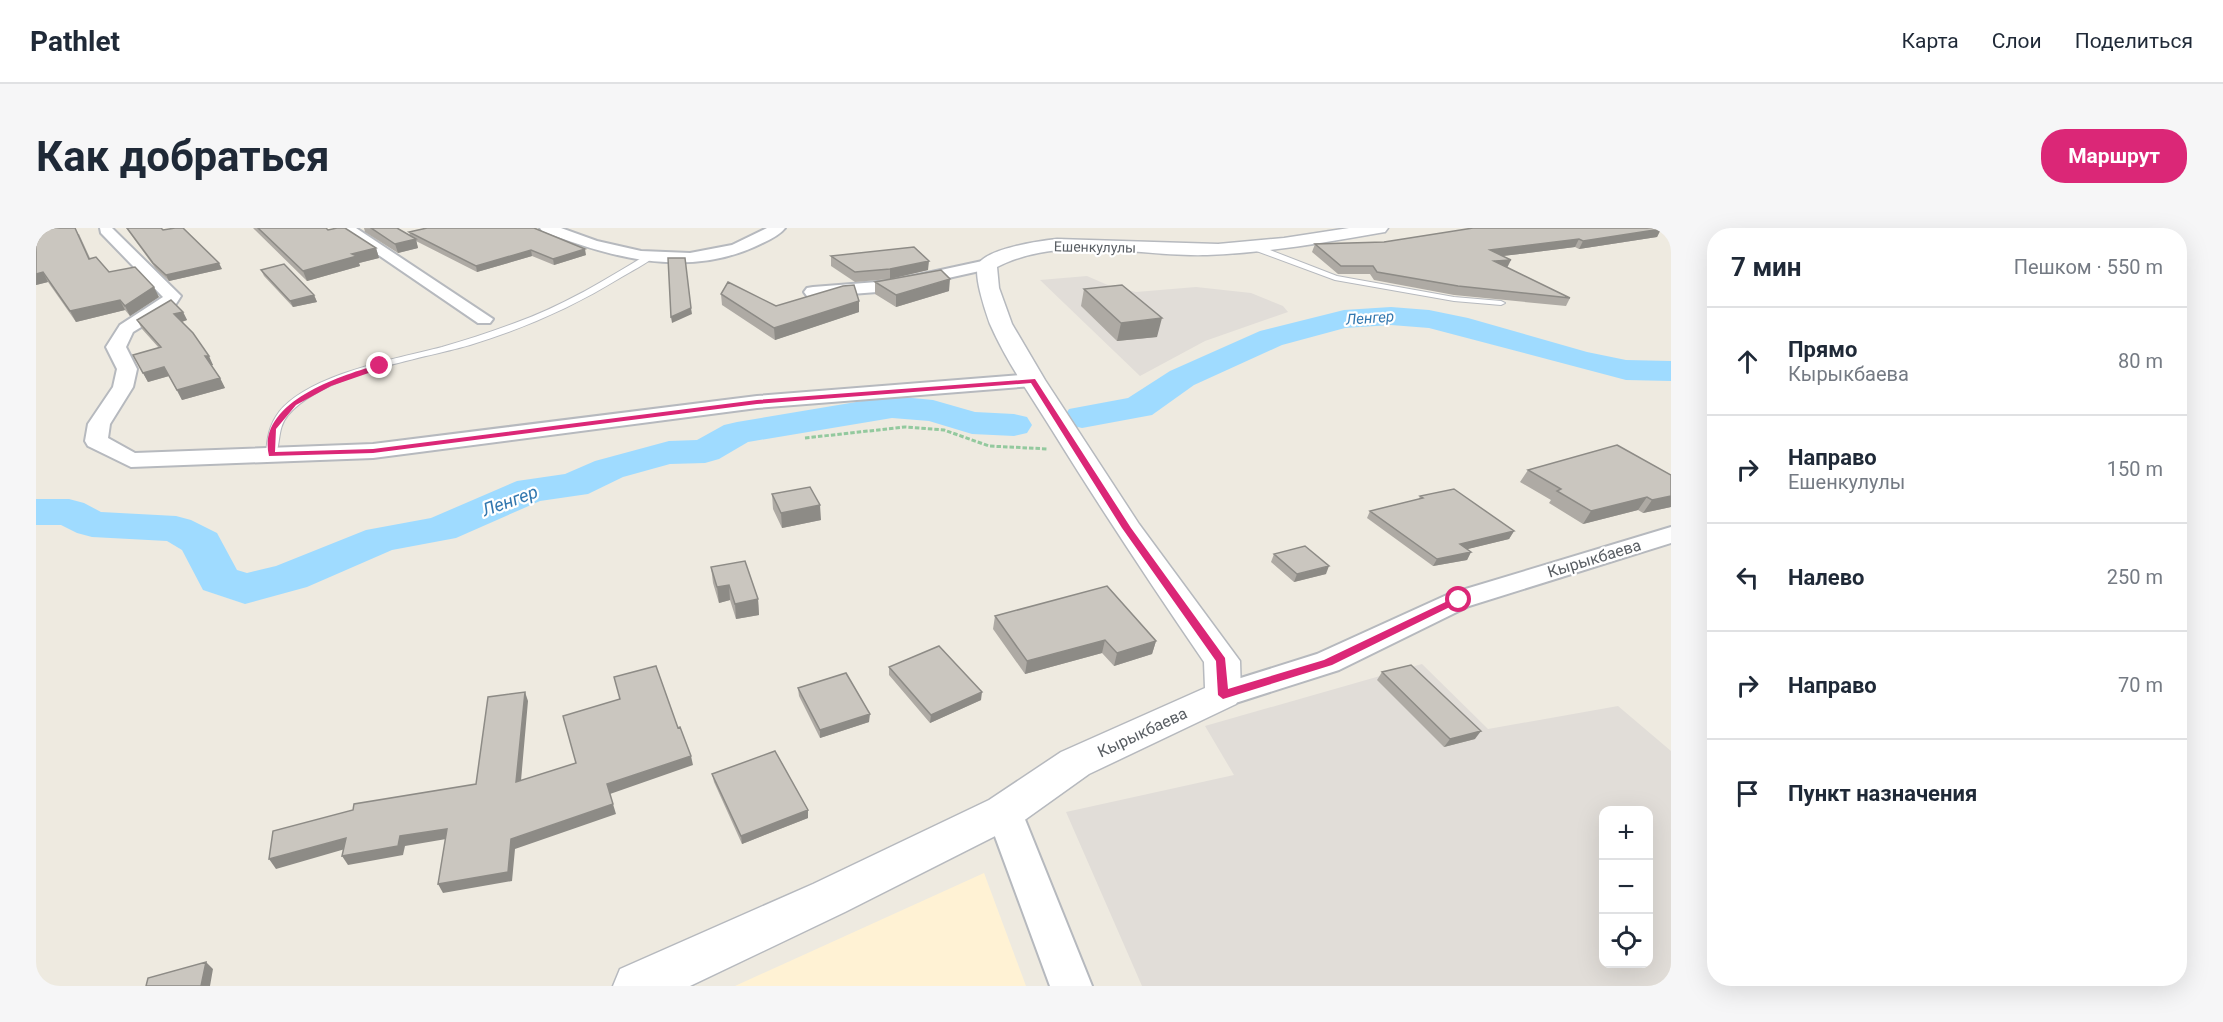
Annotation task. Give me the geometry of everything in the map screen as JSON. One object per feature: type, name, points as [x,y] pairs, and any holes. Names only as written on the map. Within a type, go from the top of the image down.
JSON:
[{"type":"street","points":[[346,228],[484,319]]},
{"type":"street","points":[[547,228],[589,244],[651,256],[680,258],[711,255],[735,249],[778,228]]},
{"type":"street","name":"Ешенкулулы","points":[[987,265],[1004,253],[1072,244],[1184,250],[1254,247],[1379,228]]},
{"type":"street","points":[[112,229],[172,296],[168,303],[126,329],[116,347],[127,369],[123,387],[99,424],[96,441],[131,460],[373,451],[757,402],[1033,380]]},
{"type":"street","points":[[813,292],[890,286],[987,265],[989,288],[1001,324],[1033,380],[1127,528],[1221,661],[1223,695]]},
{"type":"street","name":"Кырыкбаева","points":[[637,986],[829,898],[1004,812],[1075,763],[1223,695],[1328,662],[1459,600],[1671,535]]},
{"type":"street","points":[[1004,812],[1071,986]]},
{"type":"lane","points":[[1254,247],[1335,278],[1454,299],[1501,303]]},
{"type":"lane","points":[[271,455],[272,429],[293,404],[329,385],[380,366],[467,343],[532,320],[573,301],[651,256]]},
{"type":"path","points":[[805,438],[905,427],[944,430],[989,446],[1033,450],[1076,448]]},
{"type":"shaded area","points":[[1087,276],[1110,286],[1136,292],[1196,287],[1251,293],[1283,306],[1288,312],[1205,341],[1140,376],[1040,280]]},
{"type":"shaded area","points":[[1422,664],[1488,729],[1618,706],[1671,751],[1671,986],[1142,986],[1066,812],[1234,775],[1205,726]]},
{"type":"shaded area","points":[[984,873],[1026,986],[735,986]]},
{"type":"building","points":[[75,228],[89,259],[96,257],[109,272],[135,267],[154,287],[125,306],[120,300],[70,311],[43,272],[36,274],[36,231]]},
{"type":"building","points":[[127,228],[161,228],[163,230],[183,228],[219,263],[166,275],[153,263]]},
{"type":"building","points":[[258,228],[326,228],[328,230],[345,228],[376,248],[352,254],[357,256],[303,271]]},
{"type":"building","points":[[371,228],[397,228],[416,239],[395,244]]},
{"type":"building","points":[[427,228],[534,228],[585,249],[553,259],[531,250],[476,266],[409,232]]},
{"type":"building","points":[[1473,228],[1661,229],[1583,241],[1579,239],[1490,250],[1511,260],[1494,261],[1570,298],[1458,286],[1377,272],[1373,266],[1341,266],[1315,244],[1384,242]]},
{"type":"building","points":[[914,247],[929,261],[890,269],[855,272],[831,256]]},
{"type":"building","points":[[668,258],[685,258],[691,308],[671,317]]},
{"type":"building","points":[[284,264],[314,295],[290,301],[261,270]]},
{"type":"building","points":[[941,270],[950,279],[896,295],[875,282]]},
{"type":"building","points":[[728,282],[776,306],[843,286],[854,285],[859,301],[774,328],[721,294]]},
{"type":"building","points":[[1122,285],[1162,318],[1121,323],[1084,289]]},
{"type":"building","points":[[171,300],[183,312],[174,314],[193,333],[209,356],[205,356],[220,378],[177,390],[164,367],[143,373],[133,355],[161,347],[137,320]]},
{"type":"building","points":[[1617,445],[1671,475],[1671,496],[1652,500],[1647,497],[1591,511],[1557,491],[1561,489],[1528,470]]},
{"type":"building","points":[[810,487],[820,505],[781,513],[772,494]]},
{"type":"building","points":[[1454,489],[1514,531],[1460,544],[1471,552],[1437,559],[1370,511],[1423,498],[1420,496]]},
{"type":"building","points":[[1305,546],[1329,566],[1297,574],[1274,554]]},
{"type":"building","points":[[745,561],[758,599],[735,604],[729,585],[717,587],[711,567]]},
{"type":"building","points":[[1107,586],[1156,641],[1117,653],[1105,640],[1027,661],[995,616]]},
{"type":"building","points":[[939,646],[982,692],[931,715],[889,667]]},
{"type":"building","points":[[1411,665],[1481,731],[1450,739],[1382,672]]},
{"type":"building","points":[[656,666],[678,728],[680,727],[691,756],[607,784],[613,804],[511,839],[508,872],[438,884],[447,829],[400,836],[398,846],[342,856],[346,838],[269,859],[273,831],[353,810],[354,804],[476,784],[488,697],[525,692],[516,782],[576,763],[563,716],[620,699],[614,677]]},
{"type":"building","points":[[846,673],[870,714],[820,730],[798,688]]},
{"type":"building","points":[[775,751],[808,810],[741,836],[712,774]]},
{"type":"building","points":[[206,962],[201,986],[146,986],[148,978]]},
{"type":"waterway","name":"Ленгер","points":[[1082,417],[1139,407],[1182,378],[1271,338],[1344,319],[1391,316],[1429,319],[1468,327],[1581,360],[1626,370],[1671,371]]},
{"type":"waterway","name":"Ленгер","points":[[36,512],[69,512],[92,524],[176,529],[201,542],[219,580],[245,589],[291,577],[381,539],[441,529],[531,490],[574,485],[609,469],[669,453],[705,451],[737,433],[892,407],[933,411],[972,423],[1014,425]]},
{"type":"route","points":[[380,366],[329,385],[293,404],[272,429],[271,455],[373,451],[757,402],[1033,380],[1127,528],[1221,661],[1223,695],[1328,662],[1459,600]]}]
